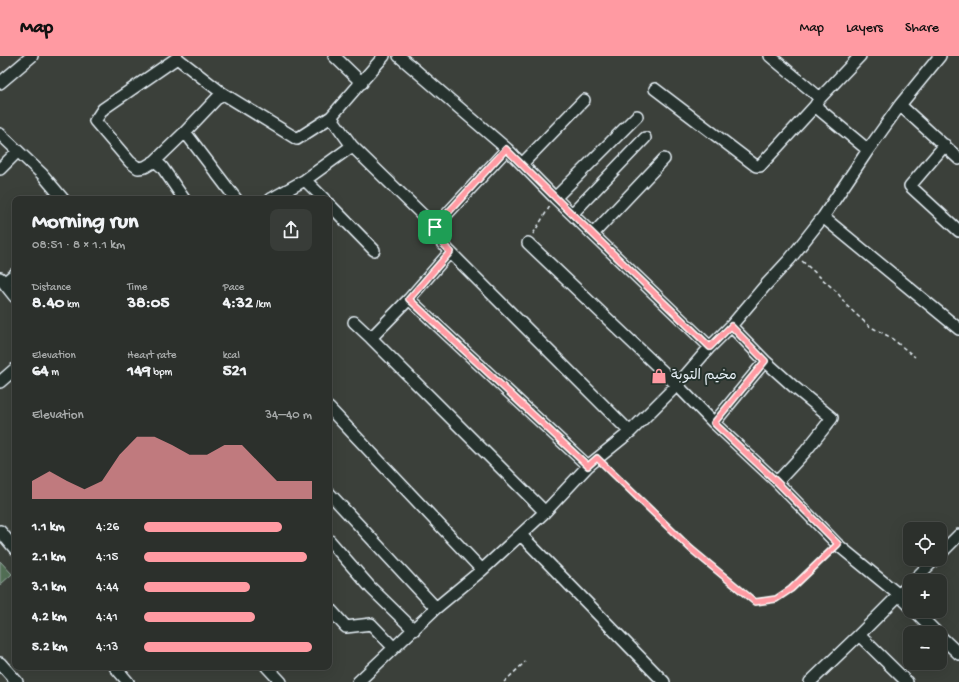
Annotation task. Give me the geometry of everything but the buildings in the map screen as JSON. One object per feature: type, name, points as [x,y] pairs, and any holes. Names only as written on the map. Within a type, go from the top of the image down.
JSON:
[{"type":"street","points":[[0,83],[32,56]]},
{"type":"street","points":[[334,56],[362,82]]},
{"type":"street","points":[[222,93],[155,161],[145,167],[138,168],[130,162],[95,121],[103,109],[177,58],[222,93],[297,139],[331,117],[384,56]]},
{"type":"street","points":[[399,56],[506,149],[710,347]]},
{"type":"street","points":[[770,56],[868,150]]},
{"type":"street","points":[[655,89],[756,166],[760,166],[860,56]]},
{"type":"street","points":[[358,682],[436,608],[482,570],[545,512],[588,466],[630,432],[731,326],[764,287],[794,255],[900,105],[939,56]]},
{"type":"street","points":[[522,164],[584,100]]},
{"type":"street","points":[[900,105],[959,158]]},
{"type":"street","points":[[555,198],[637,116]]},
{"type":"street","points":[[331,117],[352,146],[435,227],[436,236],[450,252],[630,432]]},
{"type":"street","points":[[185,132],[234,196]]},
{"type":"street","points":[[0,134],[42,174],[60,196]]},
{"type":"street","points":[[572,214],[645,138]]},
{"type":"street","points":[[945,145],[910,186],[959,231]]},
{"type":"street","points":[[276,196],[305,180],[352,146]]},
{"type":"street","points":[[435,227],[506,149]]},
{"type":"street","points":[[0,169],[18,150]]},
{"type":"street","points":[[593,234],[664,159]]},
{"type":"street","points":[[155,161],[162,168],[182,196]]},
{"type":"street","points":[[305,180],[321,196]]},
{"type":"street","points":[[332,207],[374,250]]},
{"type":"street","points":[[823,216],[959,329]]},
{"type":"street","points":[[528,243],[677,384],[714,423],[777,482],[838,544],[903,599]]},
{"type":"street","points":[[371,338],[409,299],[450,252]]},
{"type":"street","points":[[12,275],[2,280],[12,293]]},
{"type":"street","points":[[409,299],[588,466]]},
{"type":"street","points":[[354,322],[545,512]]},
{"type":"street","points":[[731,326],[765,361],[832,418],[805,452],[777,482]]},
{"type":"street","points":[[714,423],[765,361]]},
{"type":"street","points":[[0,382],[12,373]]},
{"type":"street","points":[[332,411],[482,570]]},
{"type":"street","points":[[332,495],[436,608]]},
{"type":"street","points":[[0,531],[12,545]]},
{"type":"street","points":[[520,535],[664,682]]},
{"type":"street","points":[[947,547],[959,535]]},
{"type":"street","points":[[332,543],[371,588],[414,630]]},
{"type":"street","points":[[920,574],[928,566]]},
{"type":"street","points":[[810,682],[903,591]]},
{"type":"street","points":[[332,611],[346,627],[371,624],[394,648]]},
{"type":"street","points":[[922,618],[930,626]]},
{"type":"street","points":[[859,635],[907,682]]},
{"type":"street","points":[[947,643],[959,654]]},
{"type":"street","points":[[0,663],[17,682]]},
{"type":"street","points":[[118,670],[128,682]]},
{"type":"street","points":[[270,670],[281,682]]},
{"type":"path","points":[[528,243],[555,198]]},
{"type":"path","points":[[794,255],[837,292],[847,306],[869,326],[890,337],[914,357]]},
{"type":"path","points":[[597,458],[691,549],[755,602],[776,599],[791,589],[838,544]]},
{"type":"path","points":[[504,682],[525,662]]},
{"type":"green space","points":[[0,561],[12,574],[0,585]]},
{"type":"place","name":"مخيم التوبة","points":[[659,376]]},
{"type":"route","points":[[506,149],[710,347],[731,326],[765,361],[714,423],[777,482],[838,544],[791,589],[776,599],[755,602],[691,549],[597,458],[588,466],[409,299],[450,252],[436,236],[435,227],[506,149]]}]
